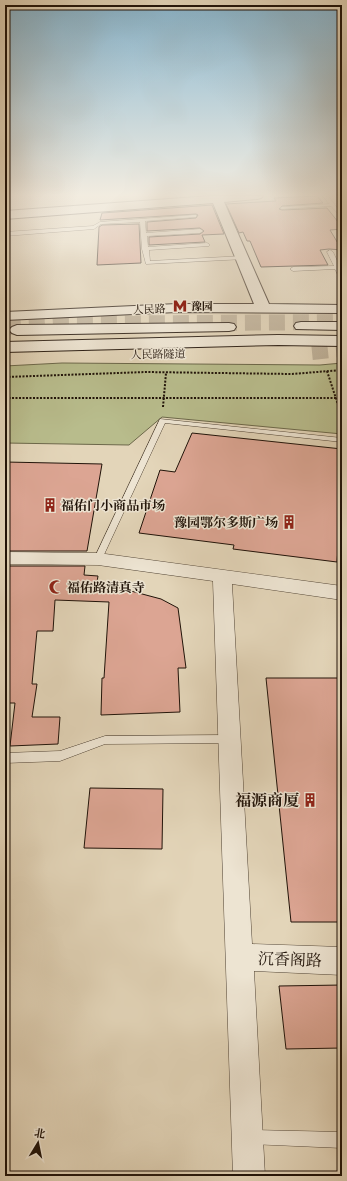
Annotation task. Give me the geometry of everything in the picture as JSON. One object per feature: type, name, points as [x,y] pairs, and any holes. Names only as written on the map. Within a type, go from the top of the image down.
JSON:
[{"type":"main road","points":[[240,251],[263,308]]},
{"type":"main road","name":"人民路","points":[[5,316],[177,308],[263,308],[342,317]]},
{"type":"main road","points":[[5,323],[251,316],[342,317]]},
{"type":"main road","points":[[256,326],[342,317]]},
{"type":"main road","name":"人民路","points":[[5,330],[241,326]]},
{"type":"main road","points":[[5,347],[278,340],[342,341]]},
{"type":"main road","name":"人民路隧道","points":[[5,357],[312,352]]},
{"type":"street","points":[[5,558],[98,559],[342,593]]},
{"type":"street","points":[[222,577],[249,1176]]},
{"type":"street","name":"沉香阁路","points":[[239,957],[342,961]]},
{"type":"lane","points":[[146,251],[148,263],[243,258]]},
{"type":"lane","points":[[330,252],[342,277]]},
{"type":"lane","points":[[293,269],[336,267]]},
{"type":"lane","points":[[98,559],[162,422],[342,440]]},
{"type":"lane","points":[[5,758],[60,756],[105,740],[230,739]]},
{"type":"lane","points":[[246,1136],[342,1140]]},
{"type":"path","points":[[5,376],[166,372],[292,374],[342,370]]},
{"type":"path","points":[[327,371],[342,417]]},
{"type":"path","points":[[162,422],[166,372]]},
{"type":"path","points":[[5,398],[342,398]]},
{"type":"green space","points":[[62,363],[320,365],[342,363],[342,434],[162,417],[129,445],[5,443],[5,366]]},
{"type":"building","points":[[98,251],[140,251],[141,263],[97,265]]},
{"type":"building","points":[[254,251],[321,251],[328,265],[261,267]]},
{"type":"building","name":"豫园鄂尔多斯广场","points":[[192,433],[342,449],[342,494],[337,562],[233,549],[234,545],[139,533],[160,470],[175,472]]},
{"type":"building","name":"福佑门小商品市场","points":[[5,462],[102,464],[87,551],[5,551]]},
{"type":"building","points":[[5,566],[85,566],[84,575],[98,576],[97,582],[161,599],[178,608],[186,668],[178,668],[180,712],[101,715],[102,678],[104,678],[109,602],[55,600],[53,631],[37,631],[32,684],[37,684],[32,717],[60,717],[58,744],[10,746],[15,703],[5,703]]},
{"type":"building","name":"福源商厦","points":[[266,678],[342,678],[342,922],[291,922]]},
{"type":"building","points":[[90,788],[163,789],[162,849],[84,848]]},
{"type":"building","points":[[342,985],[342,1048],[286,1049],[279,986]]},
{"type":"tunnel","points":[[5,327],[59,324],[342,322]]},
{"type":"tunnel","points":[[312,352],[342,349]]},
{"type":"place","name":"豫园","points":[[180,306]]},
{"type":"place","name":"福佑门小商品市场","points":[[50,505]]},
{"type":"place","name":"豫园鄂尔多斯广场","points":[[289,522]]},
{"type":"place","name":"福佑路清真寺","points":[[56,587]]},
{"type":"place","name":"福源商厦","points":[[310,800]]}]
